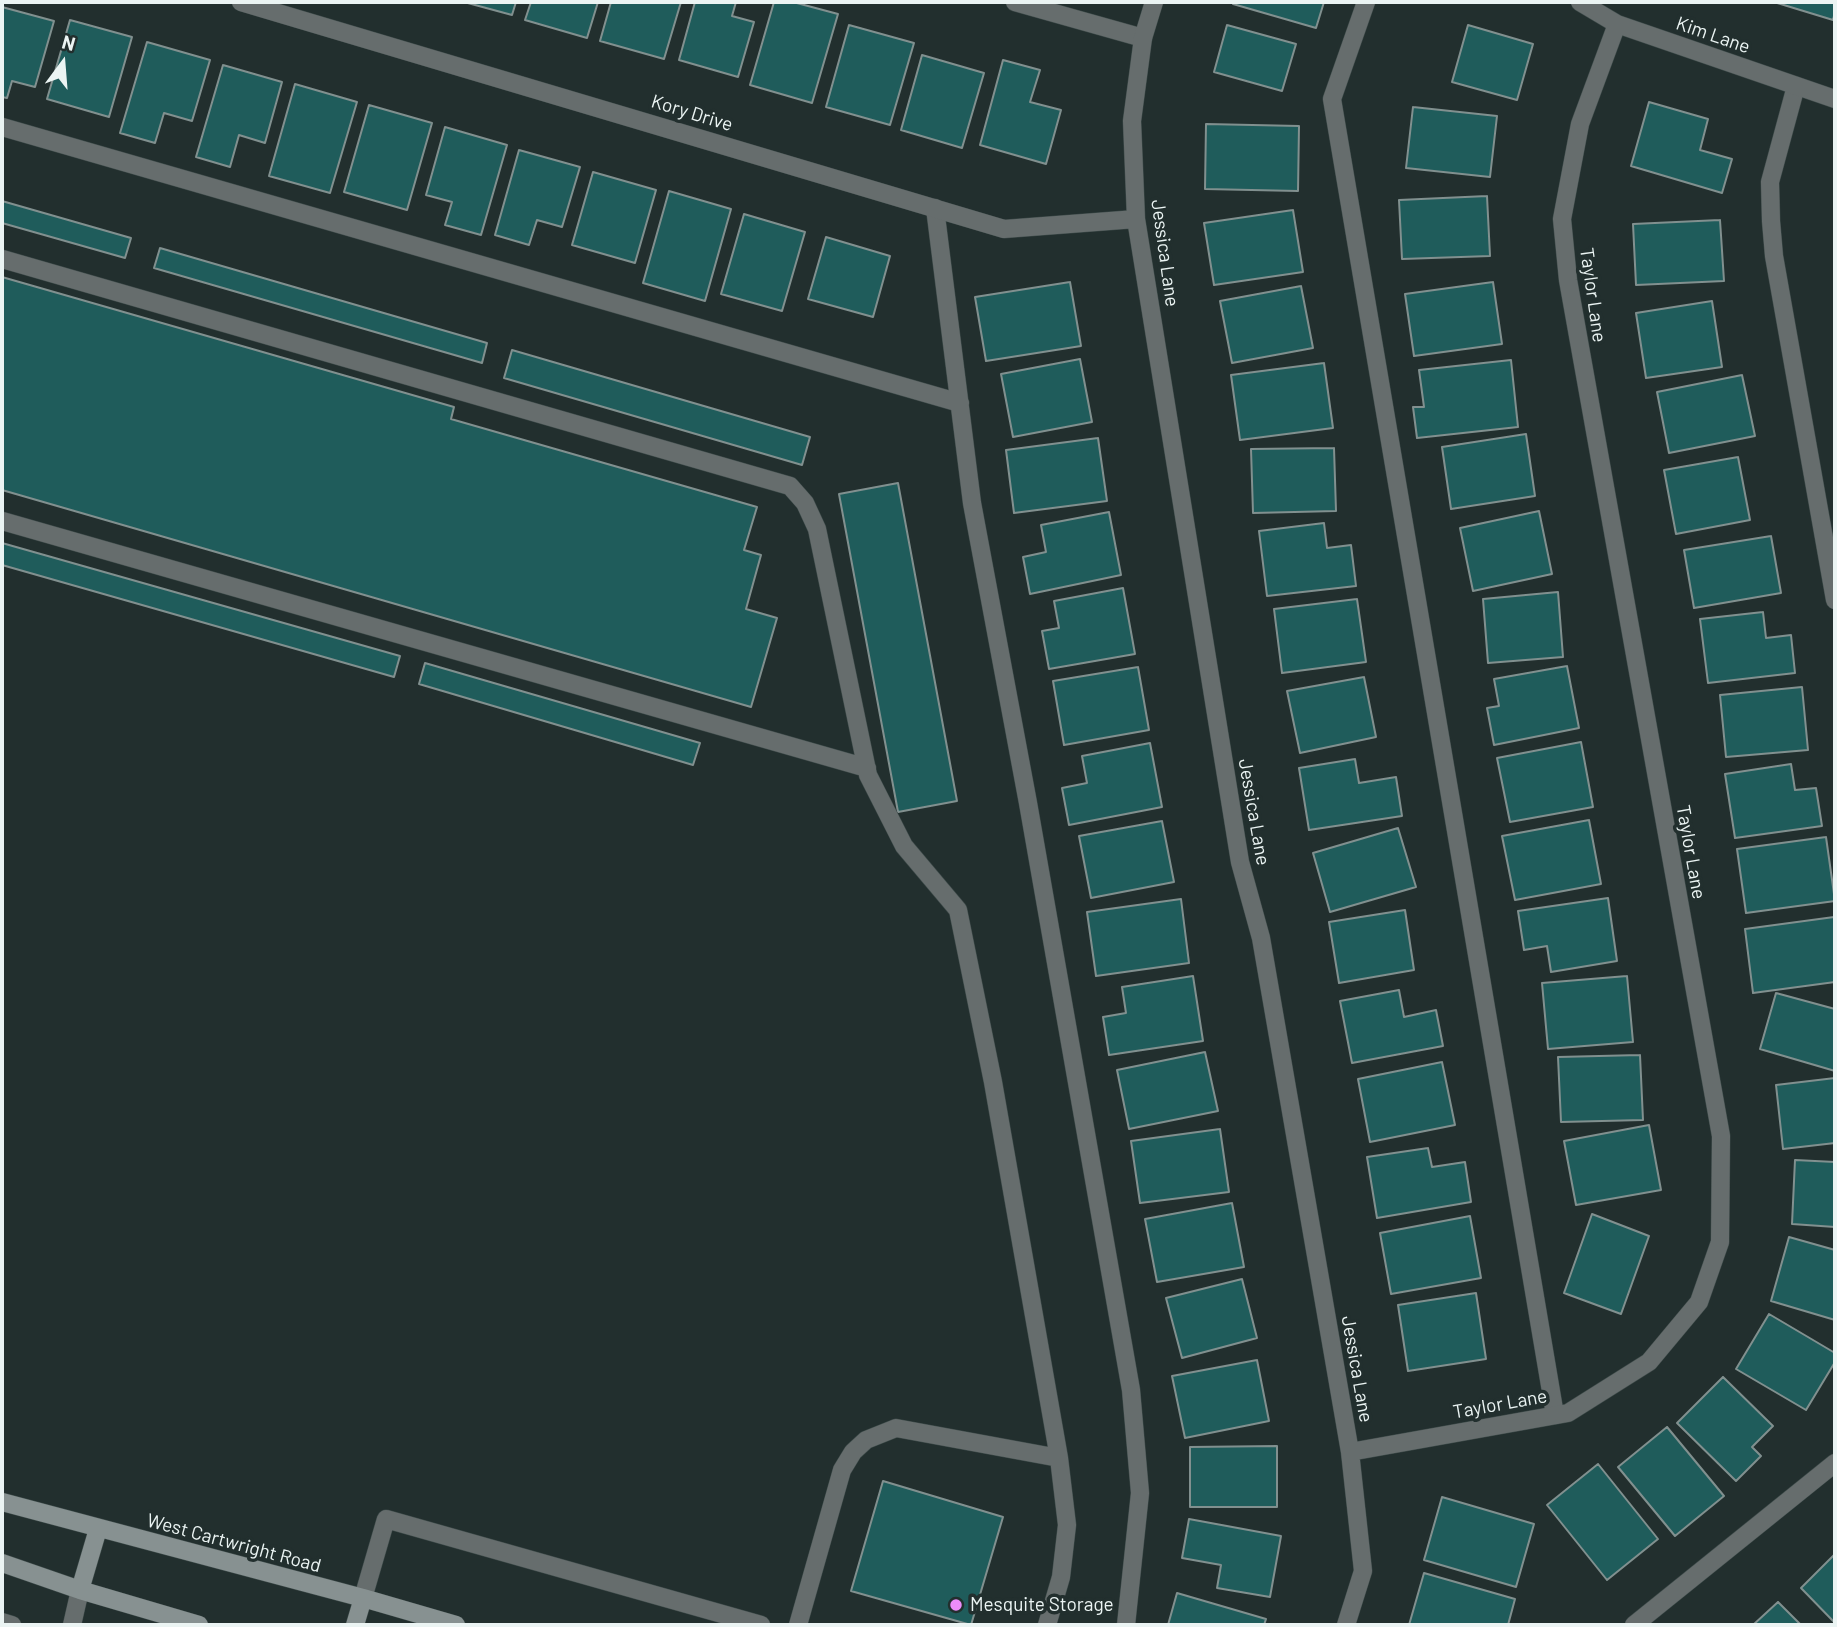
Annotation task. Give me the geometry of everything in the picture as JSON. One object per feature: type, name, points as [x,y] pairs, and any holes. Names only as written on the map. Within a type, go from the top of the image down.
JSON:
[{"type":"main road","name":"West Cartwright Road","points":[[2,1503],[456,1625]]},
{"type":"main road","points":[[80,1590],[98,1529]]},
{"type":"main road","points":[[2,1563],[80,1590],[199,1625]]},
{"type":"main road","points":[[355,1625],[363,1598]]},
{"type":"street","name":"Kory Drive","points":[[241,2],[1004,229],[1136,219]]},
{"type":"street","points":[[1014,2],[1143,38]]},
{"type":"street","name":"Jessica Lane","points":[[1154,2],[1143,38],[1132,121],[1136,219],[1240,862],[1261,937],[1350,1452],[1363,1571],[1346,1625]]},
{"type":"street","points":[[1366,2],[1332,99],[1555,1415]]},
{"type":"street","name":"Kim Lane","points":[[1580,2],[1616,24],[1835,99]]},
{"type":"street","name":"Taylor Lane","points":[[1350,1452],[1568,1413],[1649,1362],[1699,1303],[1720,1242],[1721,1136],[1567,280],[1562,219],[1580,124],[1616,24]]},
{"type":"street","points":[[1796,86],[1770,182],[1771,221],[1774,256],[1835,600]]},
{"type":"street","points":[[2,127],[960,403]]},
{"type":"street","points":[[935,208],[972,503],[1130,1390],[1140,1493],[1126,1625]]},
{"type":"street","points":[[2,259],[790,486],[805,503],[817,529],[867,768],[890,823],[904,846],[958,910],[995,1096],[1059,1458],[1067,1525],[1061,1577],[1047,1625]]},
{"type":"street","points":[[2,521],[867,768]]},
{"type":"street","points":[[798,1625],[842,1470],[853,1452],[866,1440],[896,1428],[1059,1458]]},
{"type":"street","points":[[1634,1625],[1835,1463]]},
{"type":"street","points":[[363,1598],[386,1519],[761,1625]]},
{"type":"street","points":[[72,1625],[80,1590]]},
{"type":"street","points":[[2,1622],[12,1625]]},
{"type":"building","points":[[464,2],[516,2],[512,15]]},
{"type":"building","points":[[531,2],[598,2],[587,38],[525,20]]},
{"type":"building","points":[[611,2],[681,2],[664,59],[600,41]]},
{"type":"building","points":[[695,2],[736,2],[732,16],[754,22],[738,77],[679,60]]},
{"type":"building","points":[[774,2],[793,2],[838,14],[812,103],[750,85]]},
{"type":"building","points":[[1324,2],[1316,28],[1233,4]]},
{"type":"building","points":[[1774,2],[1835,2],[1835,12],[1833,20]]},
{"type":"building","points":[[2,7],[54,21],[35,87],[12,81],[7,98],[2,97]]},
{"type":"building","points":[[70,20],[132,37],[109,117],[47,99]]},
{"type":"building","points":[[849,25],[914,43],[890,125],[826,107]]},
{"type":"building","points":[[1227,25],[1296,44],[1282,91],[1214,72]]},
{"type":"building","points":[[1468,25],[1533,44],[1517,100],[1452,82]]},
{"type":"building","points":[[147,42],[210,60],[192,121],[164,113],[155,143],[120,133]]},
{"type":"building","points":[[922,55],[984,73],[962,148],[901,130]]},
{"type":"building","points":[[1003,60],[1040,70],[1030,102],[1061,110],[1046,164],[980,145]]},
{"type":"building","points":[[223,65],[282,82],[265,143],[239,135],[230,167],[196,157]]},
{"type":"building","points":[[295,84],[357,102],[330,193],[269,176]]},
{"type":"building","points":[[1649,102],[1708,119],[1700,150],[1732,159],[1722,193],[1631,166]]},
{"type":"building","points":[[369,105],[432,123],[407,210],[344,192]]},
{"type":"building","points":[[1413,107],[1497,116],[1490,177],[1406,168]]},
{"type":"building","points":[[1206,124],[1299,126],[1298,191],[1205,189]]},
{"type":"building","points":[[445,127],[507,145],[481,235],[445,225],[452,202],[426,195]]},
{"type":"building","points":[[519,150],[580,167],[562,227],[537,220],[529,245],[495,235]]},
{"type":"building","points":[[593,172],[656,190],[635,263],[572,245]]},
{"type":"building","points":[[669,191],[731,209],[705,301],[643,283]]},
{"type":"building","points":[[1487,196],[1490,256],[1402,259],[1399,200]]},
{"type":"building","points":[[2,201],[131,238],[125,258],[2,223]]},
{"type":"building","points":[[1293,210],[1303,272],[1214,285],[1204,223]]},
{"type":"building","points":[[744,214],[805,232],[782,311],[721,294]]},
{"type":"building","points":[[1720,220],[1724,281],[1636,285],[1633,224]]},
{"type":"building","points":[[826,237],[890,256],[873,317],[808,299]]},
{"type":"building","points":[[160,248],[487,343],[482,363],[154,268]]},
{"type":"building","points":[[2,277],[454,407],[451,419],[757,507],[744,550],[761,555],[746,609],[777,618],[751,707],[2,490]]},
{"type":"building","points":[[1070,282],[1081,346],[986,361],[975,297]]},
{"type":"building","points":[[1493,282],[1502,344],[1414,356],[1405,294]]},
{"type":"building","points":[[1301,286],[1313,348],[1232,363],[1220,301]]},
{"type":"building","points":[[1712,301],[1722,367],[1646,378],[1636,313]]},
{"type":"building","points":[[512,350],[810,437],[802,465],[504,378]]},
{"type":"building","points":[[1080,359],[1092,422],[1013,437],[1001,374]]},
{"type":"building","points":[[1511,360],[1518,427],[1417,438],[1413,407],[1424,407],[1419,370]]},
{"type":"building","points":[[1324,363],[1333,428],[1240,440],[1231,375]]},
{"type":"building","points":[[1742,375],[1755,436],[1669,453],[1657,392]]},
{"type":"building","points":[[1526,434],[1535,496],[1451,509],[1442,447]]},
{"type":"building","points":[[1098,438],[1107,501],[1014,513],[1006,450]]},
{"type":"building","points":[[1334,448],[1336,511],[1253,513],[1251,449]]},
{"type":"building","points":[[1738,457],[1750,520],[1676,534],[1664,470]]},
{"type":"building","points":[[898,483],[957,801],[898,812],[839,494]]},
{"type":"building","points":[[1539,511],[1552,574],[1473,591],[1460,528]]},
{"type":"building","points":[[1109,512],[1121,575],[1030,594],[1023,557],[1046,552],[1041,525]]},
{"type":"building","points":[[1324,523],[1327,548],[1351,545],[1356,586],[1267,596],[1259,531]]},
{"type":"building","points":[[1771,536],[1781,593],[1694,608],[1684,550]]},
{"type":"building","points":[[2,543],[400,656],[394,677],[2,565]]},
{"type":"building","points":[[1123,588],[1135,654],[1049,669],[1042,631],[1059,628],[1054,601]]},
{"type":"building","points":[[1558,592],[1563,657],[1488,663],[1483,599]]},
{"type":"building","points":[[1357,599],[1366,662],[1282,673],[1274,609]]},
{"type":"building","points":[[1763,612],[1766,638],[1791,635],[1795,673],[1708,683],[1700,619]]},
{"type":"building","points":[[425,663],[700,743],[693,765],[419,684]]},
{"type":"building","points":[[1567,666],[1579,728],[1494,745],[1487,708],[1499,706],[1494,679]]},
{"type":"building","points":[[1138,667],[1149,730],[1064,745],[1053,681]]},
{"type":"building","points":[[1364,677],[1376,737],[1300,753],[1287,691]]},
{"type":"building","points":[[1802,687],[1808,750],[1726,757],[1720,695]]},
{"type":"building","points":[[1581,742],[1593,807],[1510,822],[1497,758]]},
{"type":"building","points":[[1150,743],[1162,807],[1069,825],[1062,788],[1087,783],[1082,756]]},
{"type":"building","points":[[1355,759],[1359,783],[1396,777],[1402,816],[1309,830],[1299,768]]},
{"type":"building","points":[[1791,764],[1795,790],[1816,788],[1822,826],[1735,838],[1725,774]]},
{"type":"building","points":[[1589,820],[1601,884],[1515,900],[1502,836]]},
{"type":"building","points":[[1162,821],[1174,882],[1091,898],[1079,836]]},
{"type":"building","points":[[1398,828],[1416,887],[1330,912],[1313,853]]},
{"type":"building","points":[[1826,837],[1835,901],[1746,913],[1737,849]]},
{"type":"building","points":[[1608,898],[1617,961],[1551,972],[1547,946],[1524,950],[1518,911]]},
{"type":"building","points":[[1181,899],[1189,963],[1096,976],[1087,912]]},
{"type":"building","points":[[1405,910],[1414,970],[1339,983],[1329,922]]},
{"type":"building","points":[[1834,917],[1835,982],[1753,993],[1745,929]]},
{"type":"building","points":[[1193,976],[1203,1041],[1109,1055],[1103,1017],[1126,1013],[1122,987]]},
{"type":"building","points":[[1627,976],[1633,1042],[1548,1049],[1542,983]]},
{"type":"building","points":[[1399,990],[1404,1017],[1436,1010],[1443,1046],[1352,1063],[1340,1001]]},
{"type":"building","points":[[1776,993],[1835,1009],[1835,1071],[1760,1049]]},
{"type":"building","points":[[1205,1052],[1218,1111],[1129,1129],[1117,1070]]},
{"type":"building","points":[[1640,1055],[1643,1120],[1561,1122],[1558,1057]]},
{"type":"building","points":[[1442,1062],[1455,1125],[1370,1142],[1358,1079]]},
{"type":"building","points":[[1835,1078],[1835,1143],[1783,1149],[1776,1085]]},
{"type":"building","points":[[1649,1125],[1661,1190],[1576,1205],[1564,1141]]},
{"type":"building","points":[[1220,1129],[1229,1192],[1140,1203],[1131,1141]]},
{"type":"building","points":[[1428,1148],[1432,1167],[1465,1162],[1471,1202],[1377,1218],[1367,1157]]},
{"type":"building","points":[[1795,1160],[1835,1162],[1835,1227],[1792,1224]]},
{"type":"building","points":[[1232,1203],[1244,1267],[1157,1282],[1145,1219]]},
{"type":"building","points":[[1592,1214],[1649,1236],[1621,1314],[1564,1293]]},
{"type":"building","points":[[1470,1216],[1481,1278],[1391,1294],[1380,1233]]},
{"type":"building","points":[[1789,1237],[1835,1250],[1835,1320],[1771,1301]]},
{"type":"building","points":[[1242,1279],[1257,1338],[1182,1358],[1166,1298]]},
{"type":"building","points":[[1476,1293],[1486,1359],[1408,1371],[1398,1305]]},
{"type":"building","points":[[1769,1314],[1835,1353],[1835,1362],[1806,1410],[1736,1369]]},
{"type":"building","points":[[1257,1360],[1269,1421],[1185,1438],[1172,1376]]},
{"type":"building","points":[[1723,1377],[1773,1426],[1752,1447],[1761,1456],[1736,1481],[1677,1423]]},
{"type":"building","points":[[1667,1427],[1724,1496],[1675,1536],[1618,1467]]},
{"type":"building","points":[[1277,1446],[1277,1507],[1190,1507],[1190,1447]]},
{"type":"building","points":[[1598,1464],[1658,1539],[1607,1580],[1547,1505]]},
{"type":"building","points":[[883,1481],[1003,1517],[971,1625],[851,1591]]},
{"type":"building","points":[[1442,1497],[1534,1524],[1516,1587],[1424,1560]]},
{"type":"building","points":[[1189,1519],[1281,1536],[1270,1597],[1217,1588],[1221,1565],[1182,1558]]},
{"type":"building","points":[[1835,1554],[1835,1623],[1801,1588]]},
{"type":"building","points":[[1424,1573],[1515,1599],[1508,1625],[1409,1625]]},
{"type":"building","points":[[1177,1593],[1266,1619],[1264,1625],[1168,1625]]},
{"type":"building","points":[[1778,1602],[1801,1625],[1753,1625]]},
{"type":"place","name":"Mesquite Storage","points":[[956,1605]]}]
